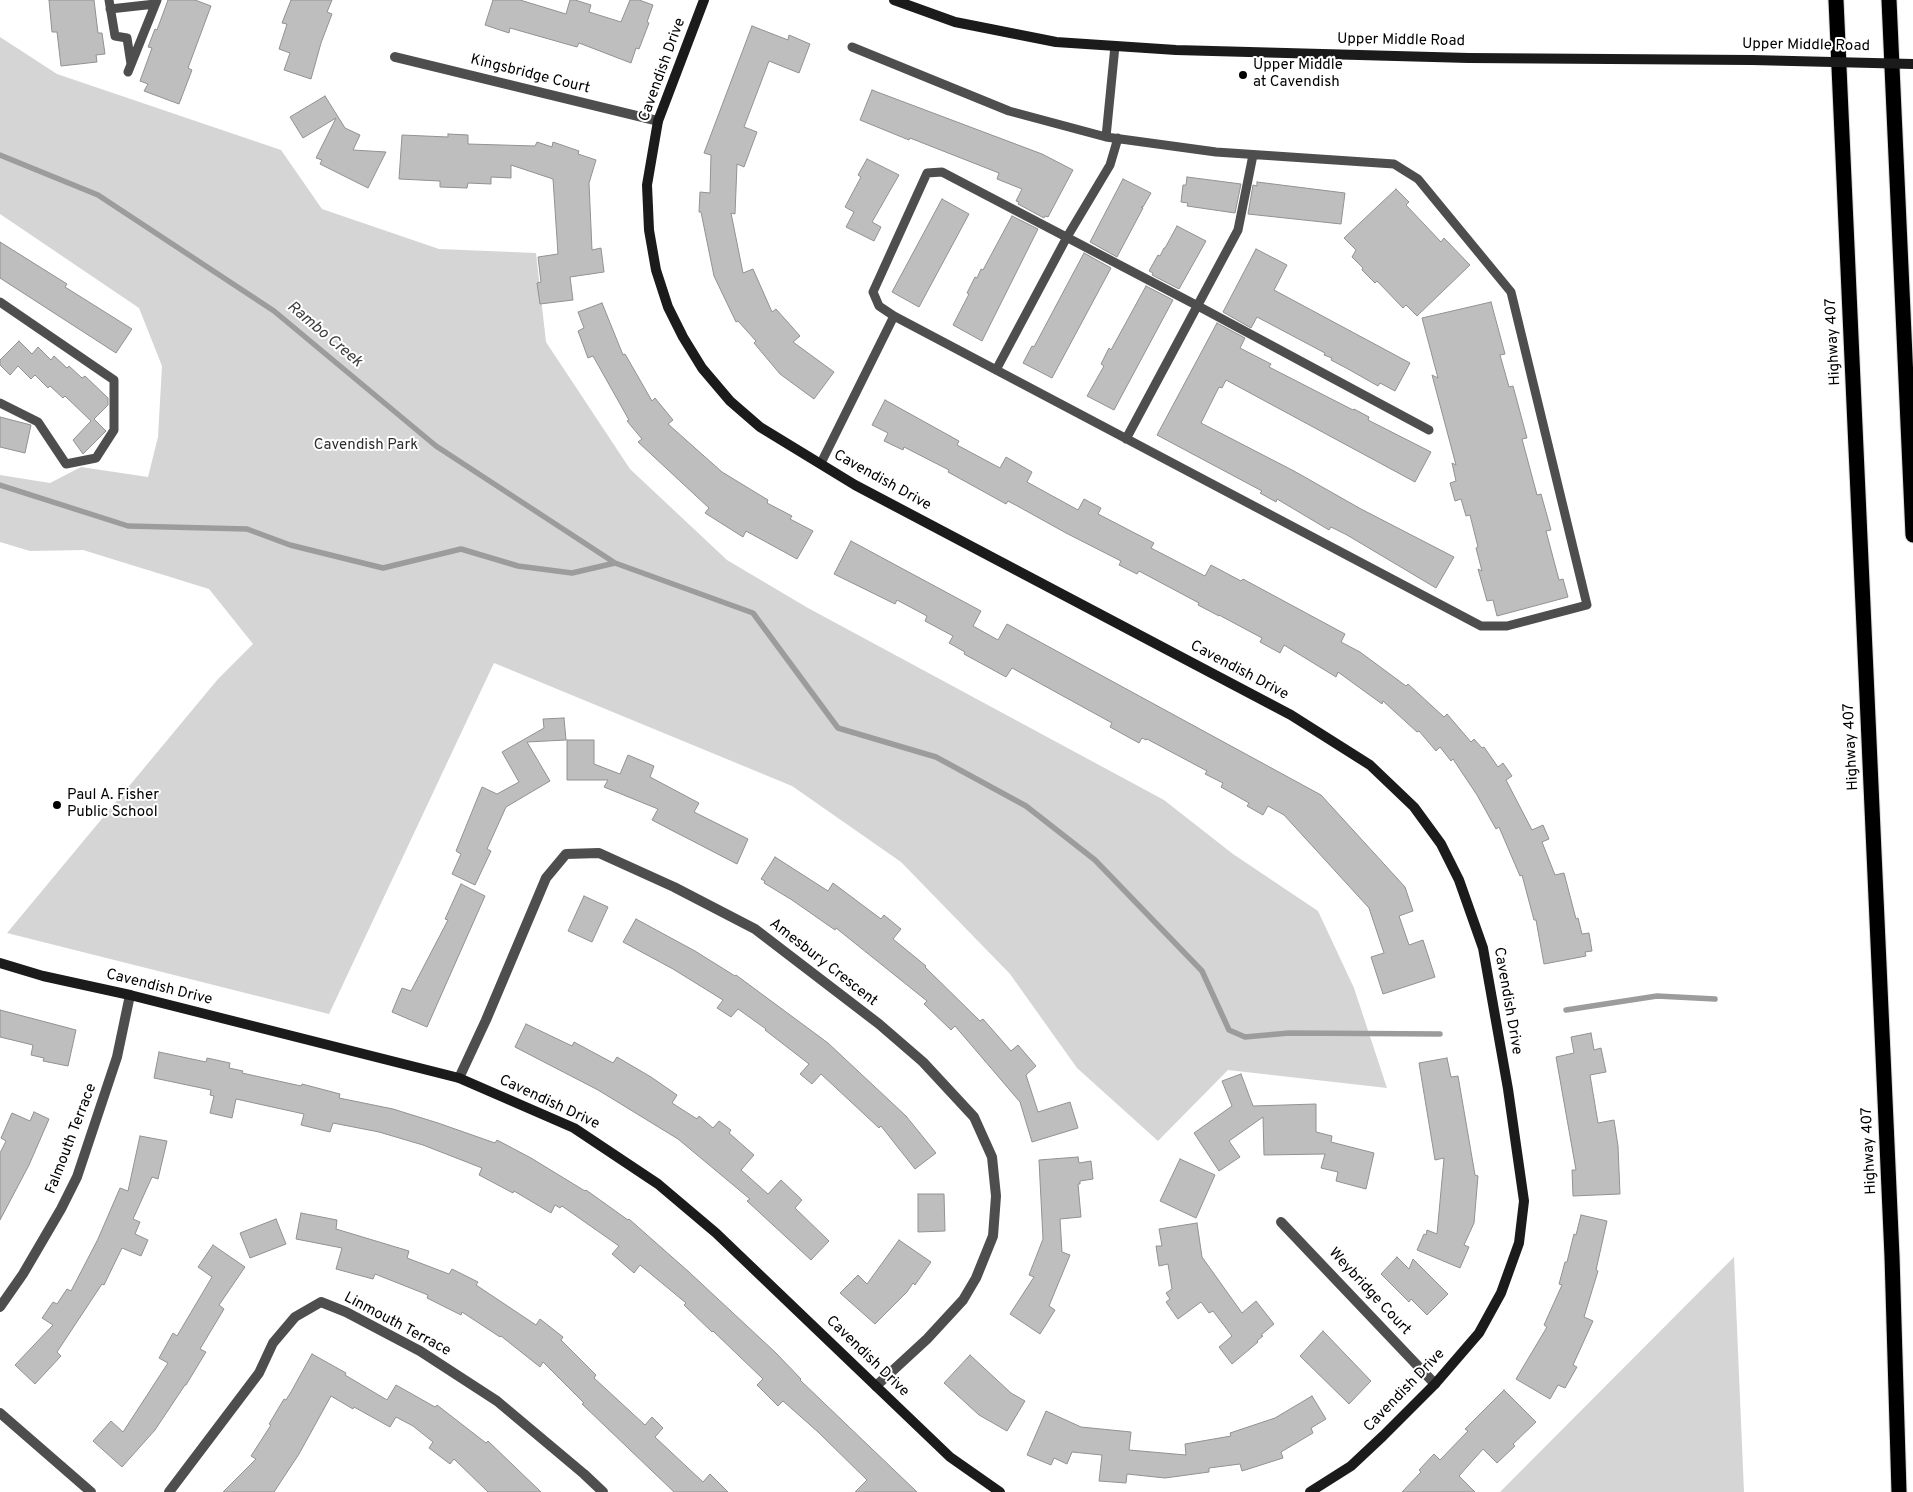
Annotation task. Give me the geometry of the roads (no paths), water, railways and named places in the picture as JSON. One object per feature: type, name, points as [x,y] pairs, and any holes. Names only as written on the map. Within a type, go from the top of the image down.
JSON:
[{"type":"highway","name":"Highway 407","points":[[1836,0],[1892,1256],[1899,1492]]},
{"type":"highway","points":[[1889,0],[1913,535]]},
{"type":"street","name":"Cavendish Drive","points":[[704,0],[658,121],[647,185],[649,230],[656,270],[668,307],[682,337],[702,368],[730,401],[760,427],[854,485],[1291,715],[1370,765],[1414,807],[1441,844],[1459,880],[1483,948],[1508,1089],[1524,1201],[1519,1243],[1501,1293],[1479,1333],[1435,1384],[1351,1466],[1310,1492]]},
{"type":"street","name":"Upper Middle Road","points":[[894,0],[955,22],[1056,42],[1176,50],[1469,58],[1752,60],[1913,64]]},
{"type":"street","name":"Kingsbridge Court","points":[[394,57],[658,121]]},
{"type":"street","name":"Amesbury Crescent","points":[[459,1078],[509,967],[546,878],[566,854],[599,853],[674,887],[755,929],[879,1024],[923,1062],[974,1117],[992,1157],[996,1196],[993,1236],[976,1278],[963,1300],[927,1339],[876,1386]]},
{"type":"street","name":"Cavendish Drive","points":[[0,963],[43,976],[130,995],[459,1078],[574,1128],[658,1184],[716,1233],[950,1457],[1000,1492]]},
{"type":"street","name":"Falmouth Terrace","points":[[0,1307],[23,1274],[61,1209],[76,1177],[117,1057],[130,995]]},
{"type":"street","name":"Weybridge Court","points":[[1282,1222],[1435,1384]]},
{"type":"street","name":"Linmouth Terrace","points":[[169,1492],[259,1373],[273,1343],[295,1317],[321,1302],[346,1312],[420,1351],[497,1401],[603,1492]]},
{"type":"street","points":[[0,1413],[91,1492]]},
{"type":"lane","points":[[156,2],[130,68],[127,38],[116,36],[109,5],[156,2]]},
{"type":"lane","points":[[1106,137],[1115,46]]},
{"type":"lane","points":[[852,47],[1009,111],[1106,137],[1216,152],[1394,164],[1418,179],[1511,292],[1587,605],[1507,626],[1481,626],[894,316],[879,306],[873,292],[927,172],[942,172],[1429,430]]},
{"type":"lane","points":[[996,370],[1067,237],[1110,165],[1118,138]]},
{"type":"lane","points":[[1126,439],[1238,230],[1253,155]]},
{"type":"lane","points":[[0,302],[114,380],[114,430],[96,458],[66,464],[38,422],[0,403]]},
{"type":"lane","points":[[820,464],[894,316]]},
{"type":"waterway","name":"Rambo Creek","points":[[0,155],[98,195],[274,311],[436,446],[615,563],[753,613],[838,728],[936,757],[1026,806],[1095,860],[1202,971],[1229,1030],[1245,1037],[1289,1033],[1440,1034]]},
{"type":"waterway","points":[[0,485],[128,526],[247,529],[290,545],[383,568],[461,549],[518,566],[572,573],[615,563]]},
{"type":"waterway","points":[[1566,1010],[1657,996],[1715,999]]},
{"type":"place","name":"Upper Middle at Cavendish","points":[[1243,75]]},
{"type":"place","name":"Paul A. Fisher Public School","points":[[57,805]]},
{"type":"park label","name":"Cavendish Park","points":[[366,446]]}]
